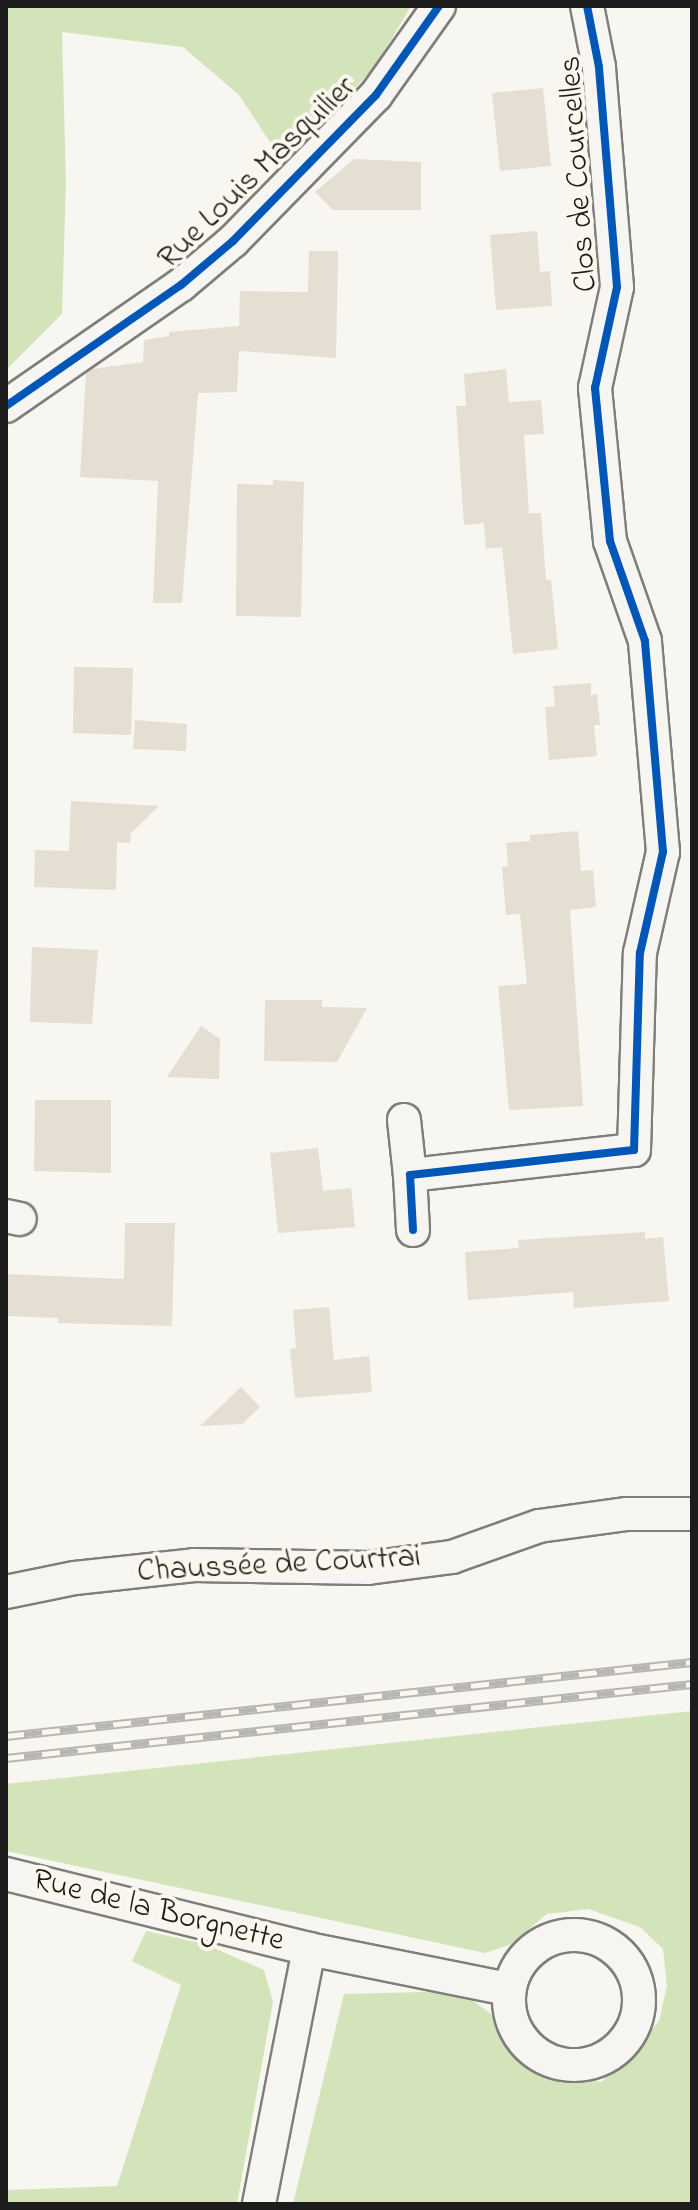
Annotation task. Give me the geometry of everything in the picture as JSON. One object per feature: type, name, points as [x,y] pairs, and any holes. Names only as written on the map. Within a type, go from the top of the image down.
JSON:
[{"type":"street","name":"Rue Louis Masquilier","points":[[6,406],[181,285],[233,241],[376,95],[439,6]]},
{"type":"street","name":"Clos de Courcelles","points":[[410,1175],[634,1150],[640,953],[663,852],[645,641],[610,541],[595,388],[617,287],[599,67],[587,6]]},
{"type":"street","points":[[404,1120],[413,1230]]},
{"type":"street","name":"Chaussée de Courtrai","points":[[6,1592],[75,1578],[194,1565],[368,1568],[452,1557],[539,1526],[627,1514],[692,1514]]},
{"type":"street","name":"Rue de la Borgnette","points":[[6,1874],[309,1949],[508,1989]]},
{"type":"street","points":[[562,1935],[586,1935],[611,1945],[632,1968],[639,1988],[638,2016],[627,2039],[609,2056],[584,2066],[557,2064],[528,2048],[511,2023],[508,1989],[517,1966],[533,1947],[562,1935]]},
{"type":"street","name":"Rue de la Borgnette","points":[[259,2204],[309,1949]]},
{"type":"green space","points":[[6,6],[411,6],[376,65],[285,165],[239,95],[183,47],[62,32],[66,182],[62,314],[6,370]]},
{"type":"green space","points":[[692,1711],[692,2204],[293,2204],[344,1994],[460,1991],[495,2017],[514,2047],[547,2074],[601,2082],[659,2021],[667,1986],[663,1949],[640,1927],[588,1909],[547,1914],[509,1945],[485,1953],[6,1851],[6,1784]]},
{"type":"green space","points":[[146,1931],[205,1944],[264,1970],[273,2002],[237,2204],[6,2204],[6,2190],[117,2186],[181,1985],[132,1961]]},
{"type":"building","points":[[543,88],[551,166],[500,171],[492,93]]},
{"type":"building","points":[[354,159],[421,162],[421,210],[333,210],[315,192]]},
{"type":"building","points":[[537,231],[540,272],[550,271],[552,306],[496,310],[490,235]]},
{"type":"building","points":[[309,251],[338,251],[336,358],[239,351],[237,392],[198,393],[182,603],[153,603],[158,481],[80,477],[86,374],[92,369],[143,362],[144,340],[169,336],[169,332],[239,326],[240,291],[308,292]]},
{"type":"building","points":[[506,369],[509,402],[541,400],[544,434],[524,435],[529,513],[541,513],[546,580],[551,580],[558,649],[513,654],[502,547],[486,549],[484,523],[464,525],[456,406],[466,406],[464,374]]},
{"type":"building","points":[[273,480],[304,482],[301,617],[236,616],[237,484],[273,485]]},
{"type":"building","points":[[74,667],[133,668],[131,735],[73,733]]},
{"type":"building","points":[[591,683],[591,695],[597,694],[600,725],[594,725],[597,756],[549,760],[545,707],[555,706],[553,686]]},
{"type":"building","points":[[135,720],[187,724],[186,751],[133,749]]},
{"type":"building","points":[[71,801],[159,806],[131,833],[130,843],[117,842],[116,890],[34,887],[35,850],[69,851]]},
{"type":"building","points":[[578,831],[581,871],[593,870],[596,907],[570,910],[583,1106],[509,1110],[498,986],[527,984],[520,914],[506,915],[502,867],[508,866],[506,843],[530,841],[530,835]]},
{"type":"building","points":[[32,947],[98,950],[92,1024],[30,1022]]},
{"type":"building","points":[[265,1000],[322,1000],[322,1007],[367,1008],[337,1062],[264,1061]]},
{"type":"building","points":[[201,1026],[220,1039],[219,1079],[167,1077]]},
{"type":"building","points":[[35,1100],[111,1100],[111,1173],[34,1171]]},
{"type":"building","points":[[318,1148],[323,1191],[351,1188],[355,1227],[278,1233],[270,1153]]},
{"type":"building","points":[[125,1223],[175,1223],[172,1326],[58,1323],[58,1318],[6,1316],[6,1274],[124,1279]]},
{"type":"building","points":[[645,1232],[645,1239],[663,1237],[669,1301],[574,1308],[573,1292],[468,1300],[465,1252],[519,1248],[518,1240]]},
{"type":"building","points":[[329,1307],[334,1360],[369,1356],[372,1392],[295,1398],[290,1349],[296,1348],[293,1310]]},
{"type":"building","points":[[241,1387],[260,1407],[242,1424],[200,1426]]},
{"type":"railway","points":[[6,1736],[692,1662]]},
{"type":"railway","points":[[6,1758],[692,1684]]},
{"type":"cycle path","points":[[6,406],[181,285],[233,241],[376,95],[439,6]]},
{"type":"cycle path","points":[[413,1230],[410,1175],[634,1150],[640,953],[663,852],[645,641],[610,541],[595,388],[617,287],[599,67],[587,6]]}]
